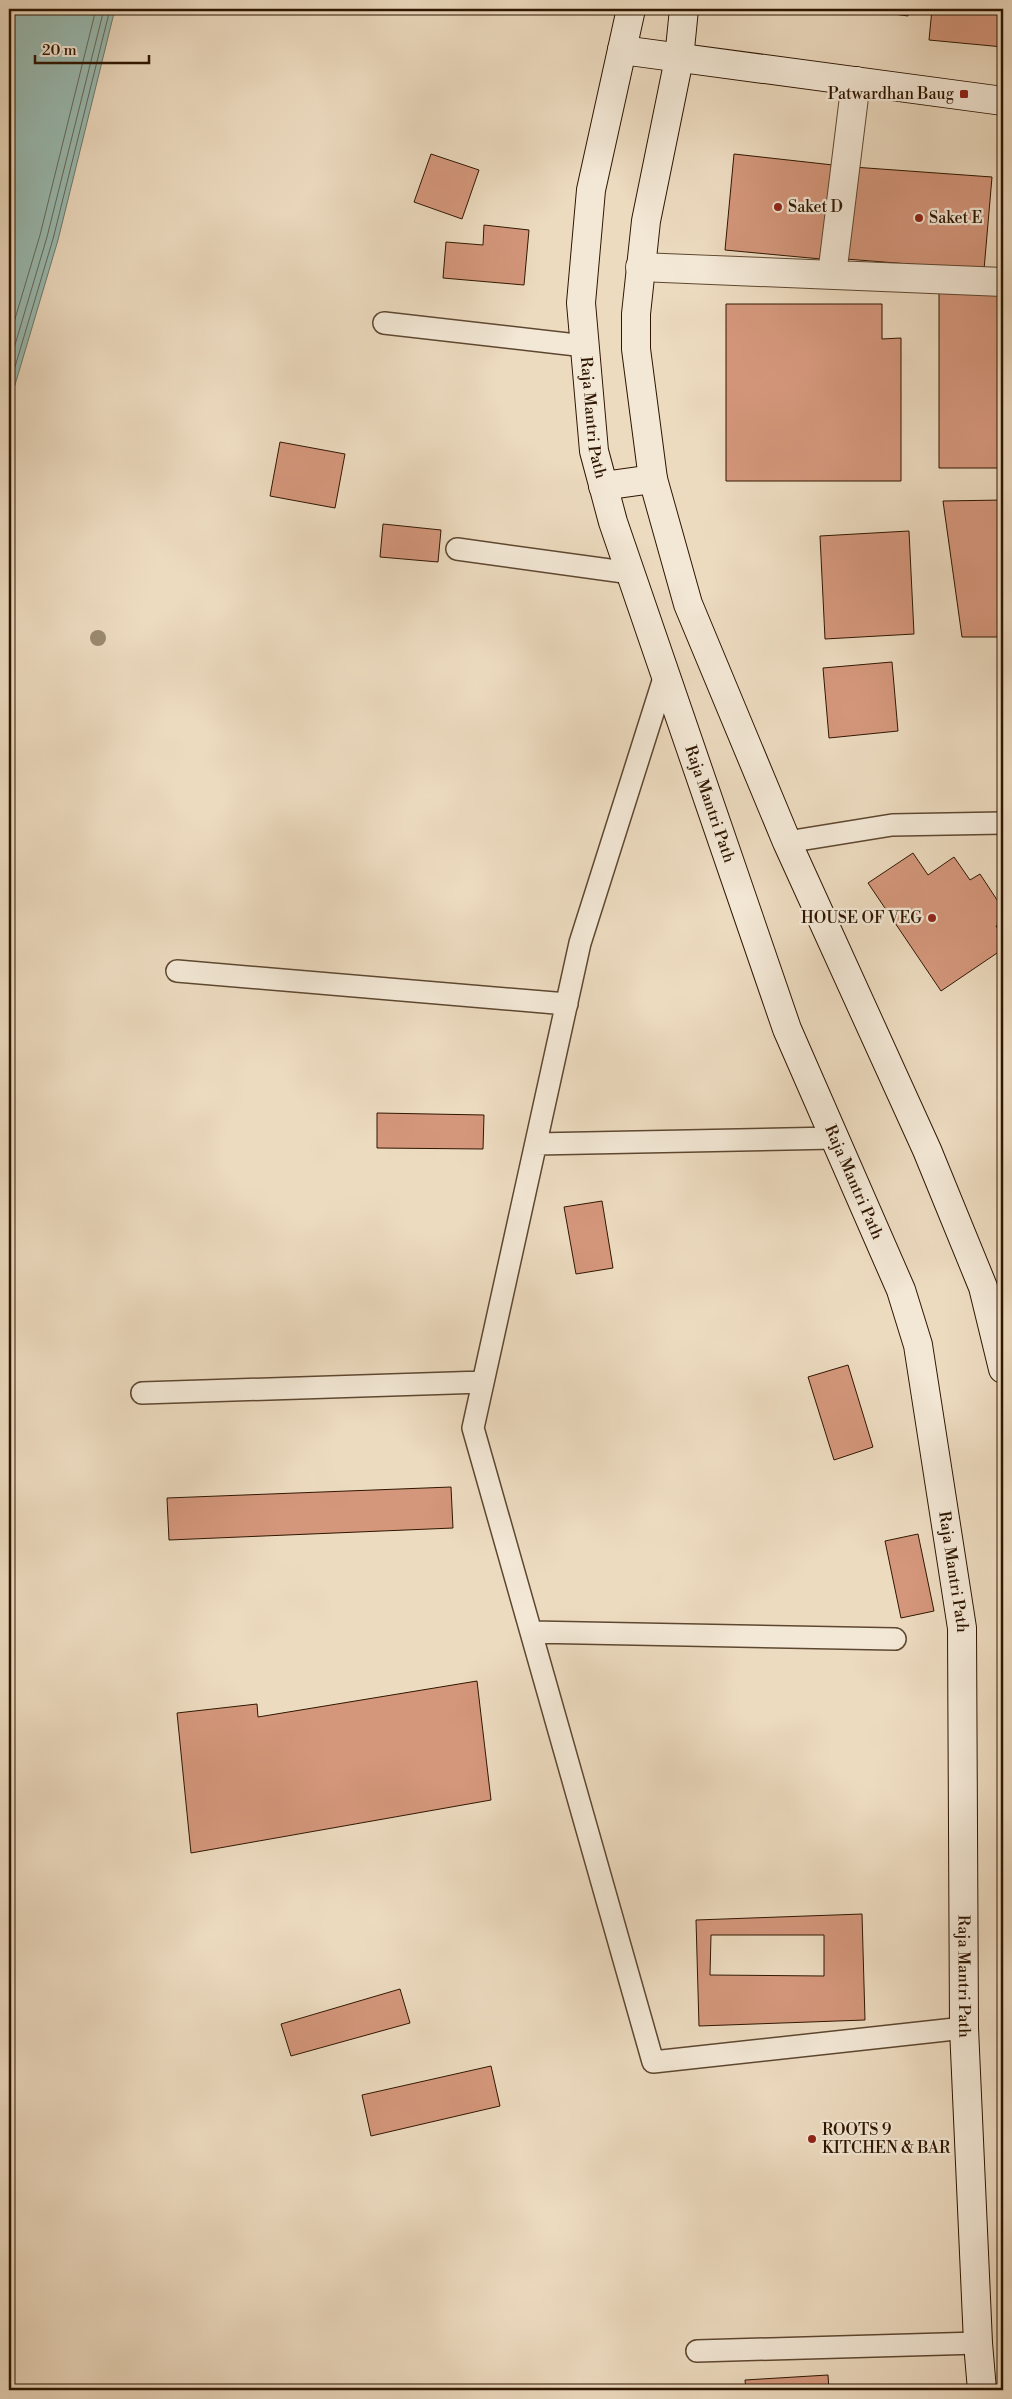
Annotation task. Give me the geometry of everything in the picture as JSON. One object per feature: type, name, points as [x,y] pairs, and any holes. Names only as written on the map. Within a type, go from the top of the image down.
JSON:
[{"type":"main road","name":"Raja Mantri Path","points":[[631,9],[592,190],[582,303],[594,451],[603,486],[631,573],[787,1029],[901,1290],[918,1345],[962,1628],[964,2028],[978,2342],[982,2390]]},
{"type":"main road","points":[[684,9],[679,59],[646,221],[640,267],[636,349],[653,479],[688,604],[788,842],[927,1150],[983,1287],[1003,1369]]},
{"type":"main road","points":[[622,50],[1003,101]]},
{"type":"main road","points":[[832,275],[856,81]]},
{"type":"main road","points":[[640,267],[1003,282]]},
{"type":"main road","points":[[603,486],[653,479]]},
{"type":"lane","points":[[384,323],[585,346]]},
{"type":"lane","points":[[457,549],[631,573]]},
{"type":"lane","points":[[666,675],[580,943],[473,1428],[653,2062],[964,2028]]},
{"type":"lane","points":[[788,842],[892,825],[1003,822]]},
{"type":"lane","points":[[176,971],[567,1004]]},
{"type":"lane","points":[[536,1144],[834,1138]]},
{"type":"lane","points":[[142,1393],[483,1382]]},
{"type":"lane","points":[[531,1632],[896,1639]]},
{"type":"lane","points":[[697,2352],[978,2342]]},
{"type":"water","points":[[9,9],[115,9],[58,240],[9,405]]},
{"type":"building","points":[[857,9],[909,9],[908,16]]},
{"type":"building","points":[[932,9],[1003,9],[1003,47],[929,40]]},
{"type":"building","points":[[431,154],[479,170],[462,219],[414,202]]},
{"type":"building","name":"Saket D","points":[[734,154],[833,165],[821,259],[725,250]]},
{"type":"building","name":"Saket E","points":[[853,167],[992,177],[984,270],[846,259]]},
{"type":"building","points":[[484,225],[529,230],[524,285],[443,278],[446,242],[483,245]]},
{"type":"building","points":[[939,293],[998,293],[998,301],[1003,301],[1003,468],[939,468]]},
{"type":"building","points":[[726,304],[882,304],[882,339],[901,338],[901,481],[726,481]]},
{"type":"building","points":[[280,442],[345,454],[335,508],[270,496]]},
{"type":"building","points":[[1003,500],[1003,637],[962,637],[943,501]]},
{"type":"building","points":[[383,524],[441,530],[438,562],[380,557]]},
{"type":"building","points":[[909,531],[914,634],[825,639],[820,536]]},
{"type":"building","points":[[892,662],[898,731],[829,738],[823,668]]},
{"type":"building","points":[[913,853],[928,875],[954,857],[970,880],[980,874],[1003,909],[1003,921],[996,926],[1003,936],[1003,949],[941,991],[868,883]]},
{"type":"building","points":[[377,1113],[484,1115],[483,1149],[377,1148]]},
{"type":"building","points":[[602,1201],[613,1268],[576,1274],[564,1207]]},
{"type":"building","points":[[848,1365],[873,1447],[834,1460],[808,1377]]},
{"type":"building","points":[[451,1487],[453,1528],[169,1540],[167,1498]]},
{"type":"building","points":[[918,1534],[934,1611],[901,1618],[885,1541]]},
{"type":"building","points":[[477,1681],[491,1800],[191,1853],[177,1713],[257,1704],[258,1717]]},
{"type":"building","points":[[862,1914],[865,2020],[699,2026],[696,1920]],"holes":[[[711,1935],[824,1935],[824,1976],[710,1975]]]},
{"type":"building","points":[[400,1989],[410,2023],[291,2056],[281,2024]]},
{"type":"building","points":[[491,2066],[500,2106],[371,2136],[362,2095]]},
{"type":"building","points":[[828,2375],[829,2390],[746,2390],[745,2380]]},
{"type":"place","name":"Patwardhan Baug","points":[[964,94]]},
{"type":"place","name":"Saket D","points":[[778,207]]},
{"type":"place","name":"Saket E","points":[[919,218]]},
{"type":"place","name":"HOUSE OF VEG","points":[[932,918]]},
{"type":"place","name":"ROOTS 9 KITCHEN & BAR","points":[[812,2139]]}]
